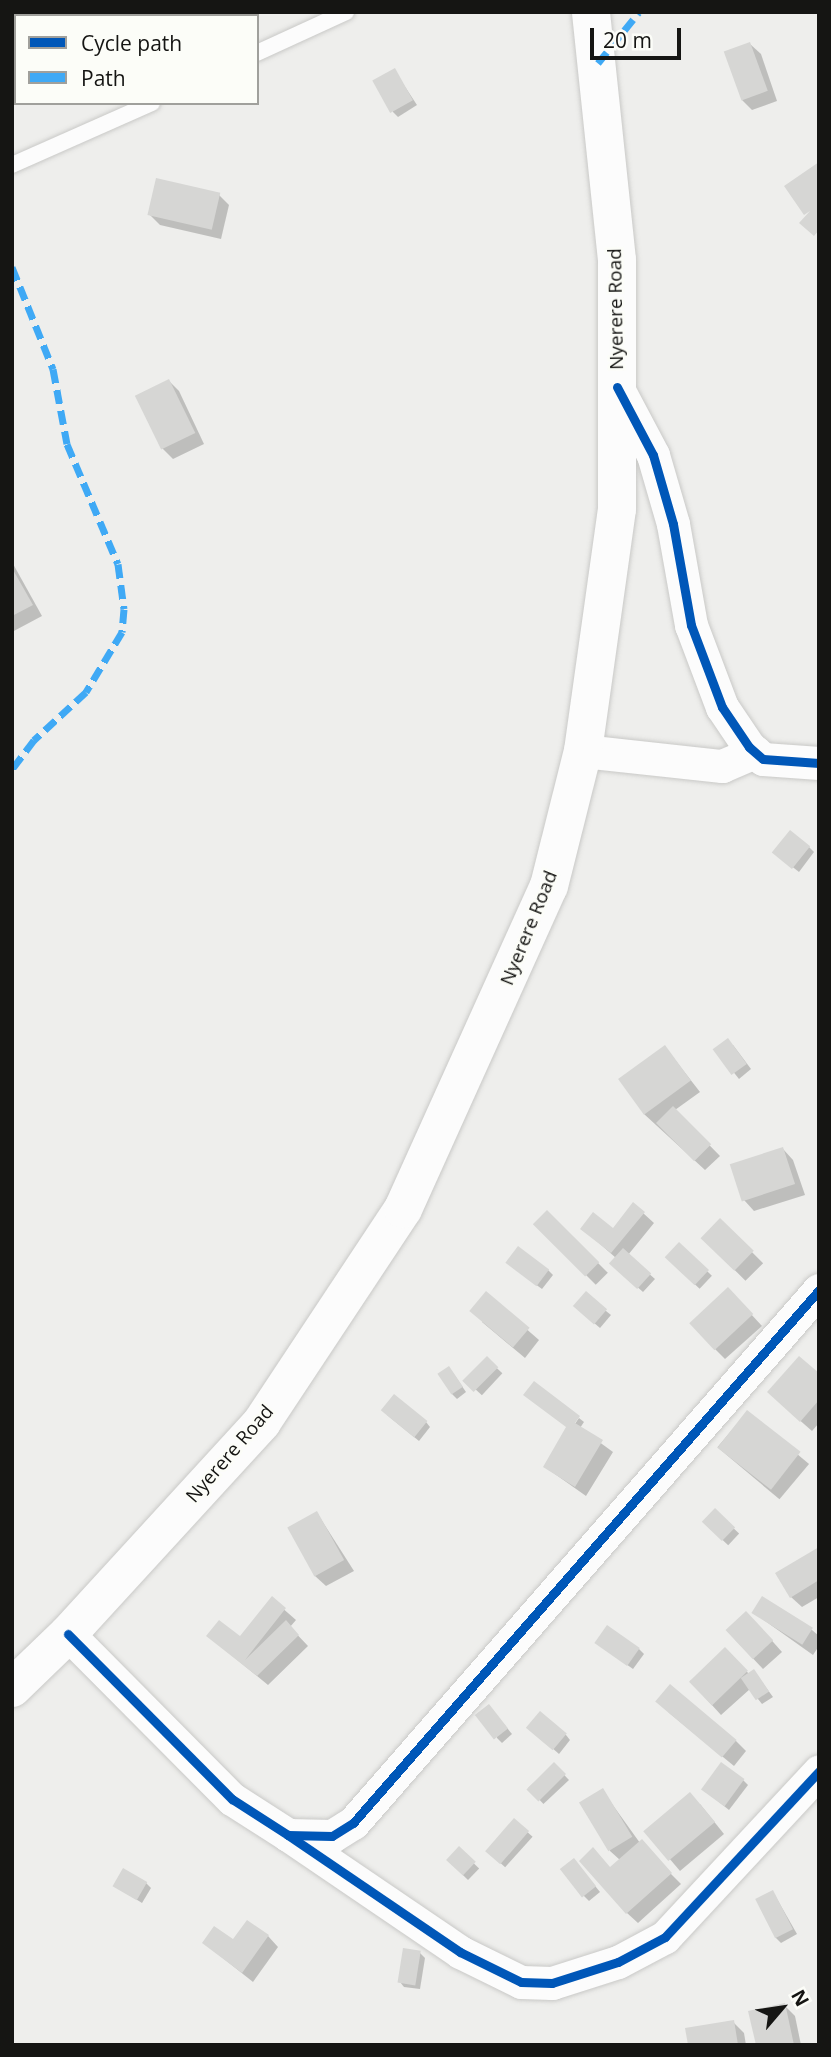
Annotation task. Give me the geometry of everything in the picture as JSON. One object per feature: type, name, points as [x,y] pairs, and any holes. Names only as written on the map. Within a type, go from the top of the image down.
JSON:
[{"type":"main road","name":"Nyerere Road","points":[[12,1688],[68,1634],[262,1422],[403,1209],[549,886],[583,751],[617,509],[617,260],[591,12]]},
{"type":"street","points":[[617,387],[653,455],[668,503],[691,625],[703,663],[737,732],[763,759],[819,763]]},
{"type":"street","points":[[583,751],[722,766],[755,751]]},
{"type":"street","points":[[288,1835],[332,1836],[353,1823],[819,1290]]},
{"type":"street","points":[[68,1634],[232,1799],[460,1952],[521,1982],[552,1983],[618,1962],[665,1937],[819,1770]]},
{"type":"lane","points":[[259,52],[346,12]]},
{"type":"lane","points":[[12,165],[147,105]]},
{"type":"building","points":[[750,42],[768,91],[741,100],[724,52]]},
{"type":"building","points":[[395,68],[413,100],[390,113],[372,81]]},
{"type":"building","points":[[819,162],[819,230],[814,236],[799,223],[810,211],[804,215],[784,186]]},
{"type":"building","points":[[156,178],[220,193],[212,230],[147,215]]},
{"type":"building","points":[[169,379],[195,433],[161,450],[135,396]]},
{"type":"building","points":[[12,568],[33,605],[12,616]]},
{"type":"building","points":[[790,830],[810,846],[792,869],[772,853]]},
{"type":"building","points":[[728,1038],[747,1064],[731,1075],[713,1049]]},
{"type":"building","points":[[665,1045],[691,1081],[644,1115],[618,1079]]},
{"type":"building","points":[[673,1106],[711,1144],[694,1161],[656,1123]]},
{"type":"building","points":[[783,1147],[795,1184],[742,1201],[730,1164]]},
{"type":"building","points":[[633,1202],[645,1212],[611,1253],[580,1229],[593,1212],[613,1228]]},
{"type":"building","points":[[547,1210],[599,1262],[585,1276],[533,1224]]},
{"type":"building","points":[[720,1218],[754,1251],[734,1271],[701,1238]]},
{"type":"building","points":[[679,1242],[709,1270],[695,1285],[665,1257]]},
{"type":"building","points":[[518,1246],[549,1269],[537,1286],[505,1263]]},
{"type":"building","points":[[623,1248],[651,1273],[637,1289],[609,1264]]},
{"type":"building","points":[[728,1287],[753,1314],[714,1350],[689,1323]]},
{"type":"building","points":[[486,1291],[530,1328],[513,1348],[469,1311]]},
{"type":"building","points":[[586,1291],[607,1309],[594,1324],[573,1306]]},
{"type":"building","points":[[487,1356],[498,1367],[474,1392],[462,1381]]},
{"type":"building","points":[[799,1356],[819,1373],[819,1400],[800,1422],[767,1392]]},
{"type":"building","points":[[449,1366],[463,1387],[451,1395],[437,1374]]},
{"type":"building","points":[[534,1381],[580,1416],[575,1423],[603,1440],[575,1487],[543,1467],[566,1427],[523,1395]]},
{"type":"building","points":[[394,1394],[427,1421],[414,1437],[381,1410]]},
{"type":"building","points":[[747,1410],[801,1452],[771,1490],[717,1448]]},
{"type":"building","points":[[715,1508],[735,1527],[722,1541],[702,1522]]},
{"type":"building","points":[[317,1511],[344,1560],[314,1576],[287,1527]]},
{"type":"building","points":[[819,1547],[819,1580],[790,1598],[775,1573]]},
{"type":"building","points":[[272,1596],[286,1608],[245,1660],[286,1620],[299,1635],[257,1676],[206,1636],[219,1620],[240,1636]]},
{"type":"building","points":[[762,1596],[813,1628],[802,1645],[751,1613]]},
{"type":"building","points":[[746,1611],[773,1640],[753,1659],[726,1630]]},
{"type":"building","points":[[607,1625],[640,1648],[627,1666],[594,1643]]},
{"type":"building","points":[[725,1647],[748,1671],[712,1705],[689,1682]]},
{"type":"building","points":[[754,1669],[769,1691],[756,1700],[741,1678]]},
{"type":"building","points":[[670,1684],[737,1740],[722,1758],[655,1702]]},
{"type":"building","points":[[489,1704],[508,1728],[494,1740],[475,1715]]},
{"type":"building","points":[[540,1711],[567,1733],[553,1750],[526,1728]]},
{"type":"building","points":[[554,1762],[566,1774],[538,1802],[526,1790]]},
{"type":"building","points":[[721,1762],[744,1779],[724,1807],[701,1790]]},
{"type":"building","points":[[603,1788],[632,1837],[608,1851],[579,1802]]},
{"type":"building","points":[[690,1792],[715,1822],[668,1861],[643,1831]]},
{"type":"building","points":[[514,1818],[529,1831],[500,1864],[485,1851]]},
{"type":"building","points":[[642,1839],[672,1873],[626,1914],[579,1861],[593,1847],[610,1867]]},
{"type":"building","points":[[459,1846],[476,1862],[463,1876],[446,1860]]},
{"type":"building","points":[[574,1858],[596,1886],[582,1897],[560,1869]]},
{"type":"building","points":[[123,1868],[147,1882],[137,1900],[112,1886]]},
{"type":"building","points":[[773,1890],[793,1929],[775,1938],[755,1899]]},
{"type":"building","points":[[247,1920],[269,1935],[242,1973],[202,1943],[214,1926],[233,1939]]},
{"type":"building","points":[[403,1948],[421,1951],[415,1985],[398,1983]]},
{"type":"building","points":[[785,2003],[794,2045],[756,2045],[748,2011]]},
{"type":"building","points":[[734,2020],[738,2045],[688,2045],[685,2028]]},
{"type":"marked path","points":[[598,63],[639,12]]},
{"type":"marked path","points":[[12,267],[53,369],[67,444],[118,564],[124,609],[122,632],[86,692],[34,740],[12,769]]},
{"type":"cycle path","points":[[617,387],[653,455],[673,524],[691,625],[722,707],[749,747],[763,759],[819,763]]},
{"type":"cycle path","points":[[68,1634],[232,1799],[288,1835],[332,1836],[353,1823],[819,1290]]},
{"type":"cycle path","points":[[288,1835],[460,1952],[521,1982],[552,1983],[618,1962],[665,1937],[819,1771]]}]
